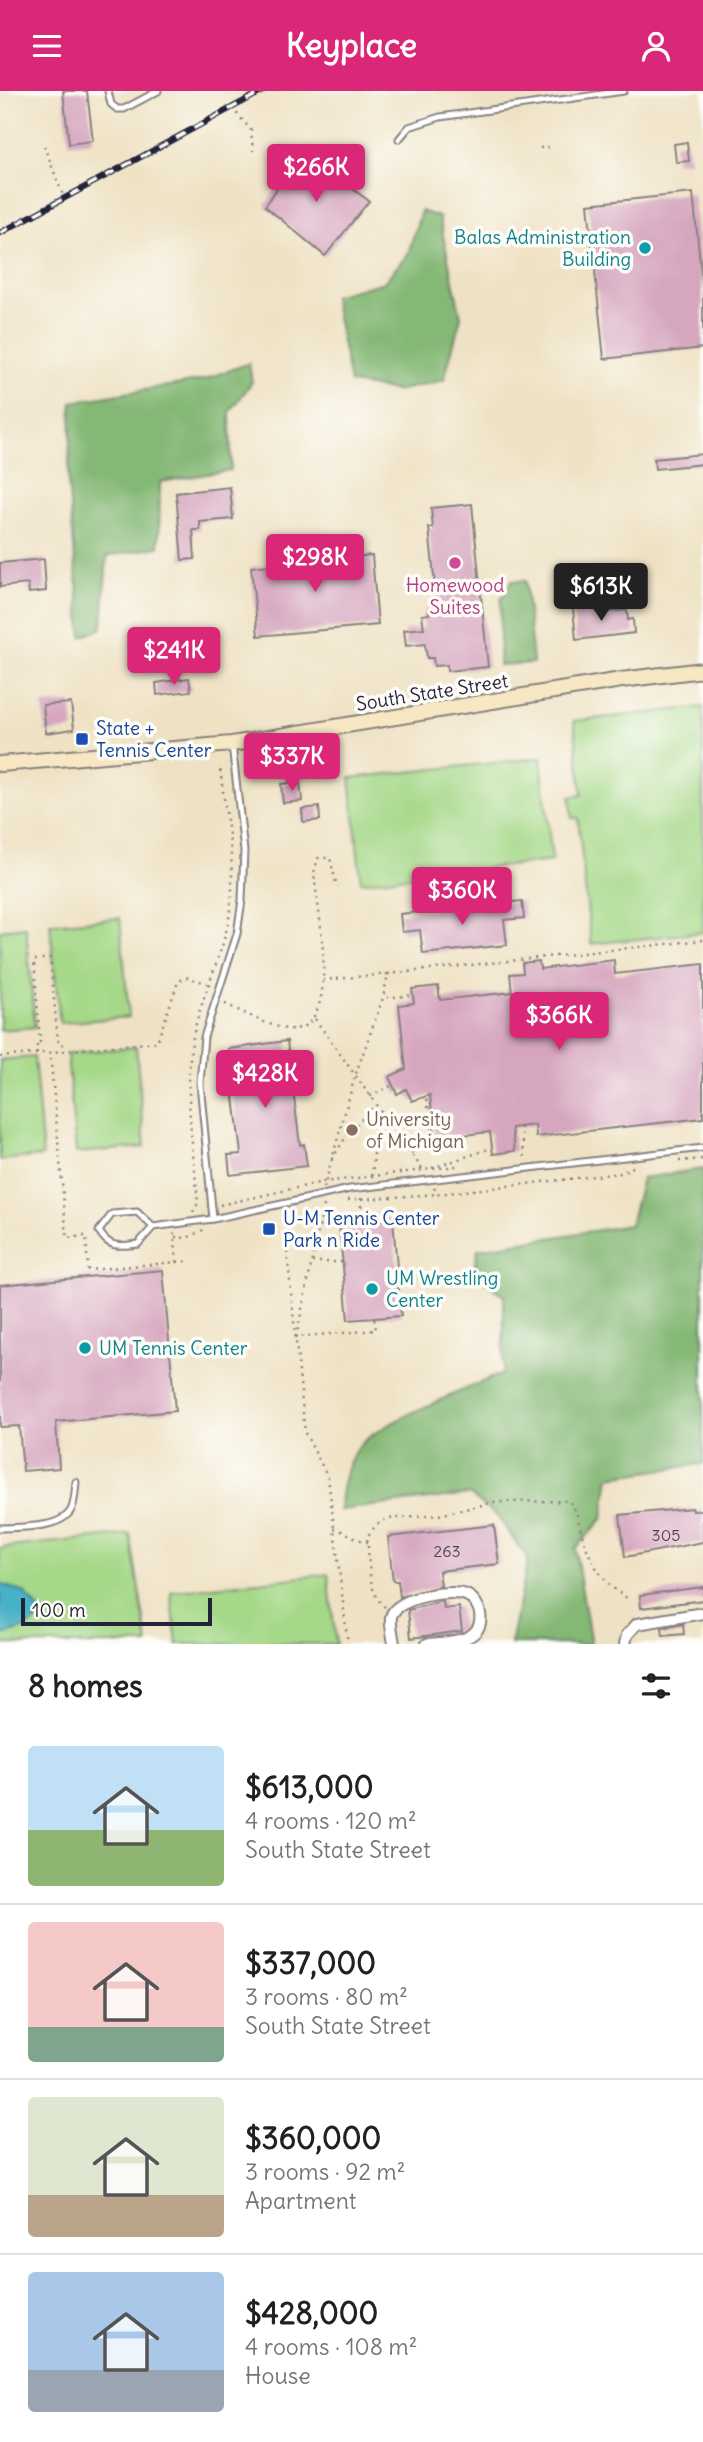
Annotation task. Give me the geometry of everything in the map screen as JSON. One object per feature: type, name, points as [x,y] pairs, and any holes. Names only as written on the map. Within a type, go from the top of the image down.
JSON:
[{"type":"main road","name":"South State Street","points":[[0,764],[232,744],[621,680],[703,670]]},
{"type":"street","points":[[394,1644],[393,1613],[406,1600],[455,1592],[468,1596],[476,1603],[480,1614],[479,1626],[473,1635],[464,1639],[427,1644]]},
{"type":"street","points":[[625,1644],[627,1635],[636,1624],[703,1613]]},
{"type":"lane","points":[[108,91],[111,104],[117,109],[124,109],[158,91]]},
{"type":"lane","points":[[399,139],[409,127],[440,117],[624,91]]},
{"type":"lane","points":[[213,1219],[200,1083],[204,1037],[237,934],[244,876],[232,744]]},
{"type":"lane","points":[[153,1227],[137,1212],[112,1214],[99,1231],[105,1241],[115,1247],[138,1244],[153,1227],[231,1217],[324,1193],[703,1147]]},
{"type":"lane","points":[[0,1528],[46,1524],[66,1518],[72,1508],[76,1482]]},
{"type":"path","points":[[232,108],[251,130],[253,151]]},
{"type":"path","points":[[44,146],[64,198]]},
{"type":"path","points":[[540,148],[551,147]]},
{"type":"path","points":[[204,996],[275,1026],[296,1029],[315,1019],[323,999],[314,873],[318,858],[330,857],[337,887]]},
{"type":"path","points":[[323,980],[703,940]]},
{"type":"path","points":[[37,1054],[37,1043],[40,1043],[34,960],[51,958],[58,1041],[62,1041],[63,1051]]},
{"type":"path","points":[[296,1338],[325,1202],[323,1182],[355,1076],[383,998],[388,974]]},
{"type":"path","points":[[0,1058],[157,1042],[178,982],[186,977],[207,983]]},
{"type":"path","points":[[383,998],[413,995]]},
{"type":"path","points":[[315,1019],[438,1194]]},
{"type":"path","points":[[50,1052],[67,1238],[86,1236],[88,1270],[190,1261]]},
{"type":"path","points":[[370,1096],[393,1085]]},
{"type":"path","points":[[411,1153],[432,1138],[427,1099]]},
{"type":"path","points":[[329,1165],[349,1132],[377,1106]]},
{"type":"path","points":[[372,1176],[377,1106]]},
{"type":"path","points":[[521,1127],[528,1184]]},
{"type":"path","points":[[429,1169],[492,1148]]},
{"type":"path","points":[[677,1161],[703,1159]]},
{"type":"path","points":[[177,1262],[173,1215],[323,1182],[470,1165]]},
{"type":"path","points":[[325,1202],[438,1194],[621,1173],[637,1165]]},
{"type":"path","points":[[361,1199],[361,1222]]},
{"type":"path","points":[[275,1213],[284,1211],[306,1433],[328,1477],[348,1644]]},
{"type":"path","points":[[175,1237],[187,1238],[213,1227]]},
{"type":"path","points":[[287,1241],[314,1250]]},
{"type":"path","points":[[312,1262],[343,1262]]},
{"type":"path","points":[[296,1338],[376,1330],[374,1318]]},
{"type":"path","points":[[393,1613],[376,1600],[367,1537],[376,1525],[387,1519],[439,1515],[495,1502],[569,1501],[575,1509],[593,1565],[612,1590],[627,1598]]},
{"type":"path","points":[[334,1529],[344,1531],[354,1539],[368,1542]]},
{"type":"green space","points":[[421,211],[439,217],[461,317],[444,380],[397,391],[350,383],[333,296],[384,282],[408,254]]},
{"type":"green space","points":[[249,363],[252,382],[230,412],[231,470],[160,482],[159,547],[107,556],[102,628],[82,637],[68,482],[72,402],[204,380]]},
{"type":"green space","points":[[512,581],[525,581],[533,663],[499,665],[501,599]]},
{"type":"green space","points":[[703,707],[703,932],[591,944],[578,818],[572,818],[570,797],[582,795],[574,721]]},
{"type":"green space","points":[[541,758],[552,861],[361,882],[350,778]]},
{"type":"green space","points":[[120,918],[129,1017],[60,1023],[50,924]]},
{"type":"green space","points":[[26,927],[35,1027],[0,1030],[0,930]]},
{"type":"green space","points":[[136,1047],[145,1147],[76,1153],[67,1054]]},
{"type":"green space","points":[[34,1057],[43,1156],[0,1160],[0,1060]]},
{"type":"green space","points":[[703,1169],[703,1464],[609,1477],[603,1518],[575,1549],[591,1644],[510,1644],[528,1559],[497,1516],[469,1494],[340,1510],[348,1466],[356,1450],[373,1434],[429,1405],[503,1373],[504,1296],[473,1273],[478,1249],[630,1225],[642,1178]]},
{"type":"green space","points":[[130,1534],[148,1644],[0,1644],[0,1548]]},
{"type":"green space","points":[[328,1574],[336,1644],[177,1644],[171,1592]]},
{"type":"water","points":[[0,1584],[24,1592],[44,1616],[23,1629],[0,1636]]},
{"type":"building","points":[[63,91],[87,91],[93,141],[69,144]]},
{"type":"building","points":[[687,142],[689,161],[676,162],[674,144]]},
{"type":"building","points":[[302,152],[369,201],[325,256],[265,206]]},
{"type":"building","name":"Balas Administration Building","points":[[693,193],[703,292],[703,348],[604,359],[588,204]]},
{"type":"building","points":[[703,454],[703,464],[655,469],[654,459]]},
{"type":"building","points":[[230,487],[233,519],[200,522],[200,530],[193,530],[195,559],[182,560],[176,493]]},
{"type":"building","name":"Homewood Suites","points":[[472,504],[488,667],[447,671],[447,665],[434,666],[433,658],[427,658],[425,644],[406,646],[404,630],[424,628],[422,615],[429,614],[429,607],[437,606],[429,528],[433,528],[431,508]]},
{"type":"building","points":[[318,541],[320,560],[372,555],[378,625],[258,636],[251,567],[304,562],[302,543]]},
{"type":"building","points":[[44,559],[46,591],[29,593],[28,584],[0,587],[0,563]]},
{"type":"building","points":[[596,606],[597,613],[627,610],[628,620],[633,619],[634,633],[576,640],[573,608]]},
{"type":"building","points":[[189,678],[191,691],[157,695],[156,683]]},
{"type":"building","points":[[71,703],[74,729],[46,733],[43,705]]},
{"type":"building","points":[[300,782],[302,801],[283,803],[281,784]]},
{"type":"building","points":[[319,807],[320,820],[303,822],[302,809]]},
{"type":"building","points":[[522,901],[524,918],[504,920],[507,945],[423,954],[420,930],[402,932],[400,914]]},
{"type":"building","points":[[614,960],[615,974],[703,964],[703,1118],[536,1137],[535,1125],[512,1128],[515,1151],[493,1154],[490,1132],[435,1138],[430,1095],[412,1101],[406,1089],[397,1094],[389,1077],[406,1069],[399,1005],[414,1003],[412,989],[438,986],[440,1000],[512,992],[510,974],[523,973],[522,963],[539,961],[540,969]]},
{"type":"building","points":[[287,1041],[300,1145],[304,1144],[307,1166],[230,1175],[228,1155],[241,1154],[228,1049]]},
{"type":"building","name":"UM Wrestling Center","points":[[393,1219],[401,1316],[348,1320],[339,1224]]},
{"type":"building","name":"UM Tennis Center","points":[[163,1270],[175,1411],[56,1422],[59,1468],[23,1471],[19,1426],[0,1427],[0,1285]]},
{"type":"building","points":[[692,1508],[693,1511],[703,1510],[703,1542],[625,1557],[620,1515]]},
{"type":"building","points":[[494,1525],[499,1564],[439,1571],[441,1586],[400,1597],[398,1581],[393,1581],[388,1537]]},
{"type":"building","points":[[703,1587],[703,1600],[641,1608],[640,1595]]},
{"type":"building","points":[[443,1601],[444,1609],[459,1607],[462,1631],[411,1638],[408,1610]]},
{"type":"building","points":[[683,1624],[684,1634],[663,1636],[662,1628]]},
{"type":"railway","points":[[0,233],[263,91]]},
{"type":"place","name":"Balas Administration Building","points":[[645,248]]},
{"type":"place","name":"Homewood Suites","points":[[455,563]]},
{"type":"place","name":"State + Tennis Center","points":[[82,739]]},
{"type":"place","name":"University of Michigan","points":[[352,1130]]},
{"type":"place","name":"U-M Tennis Center Park n Ride","points":[[269,1229]]},
{"type":"place","name":"UM Wrestling Center","points":[[372,1289]]},
{"type":"place","name":"UM Tennis Center","points":[[85,1348]]}]
